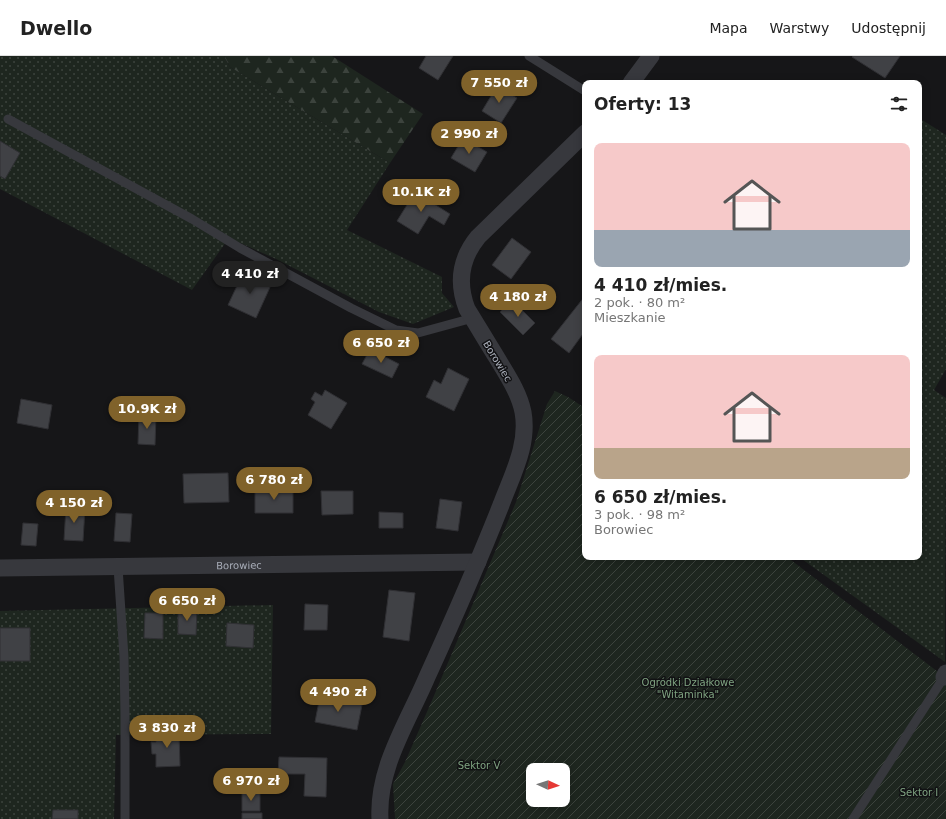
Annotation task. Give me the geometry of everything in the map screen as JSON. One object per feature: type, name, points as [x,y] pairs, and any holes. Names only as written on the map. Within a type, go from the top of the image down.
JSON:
[{"type":"street","points":[[633,80],[652,56]]},
{"type":"street","name":"Borowiec","points":[[380,819],[381,791],[386,770],[478,562],[519,458],[523,441],[523,412],[516,391],[465,304],[461,286],[462,266],[469,250],[478,237],[582,136]]},
{"type":"street","name":"Borowiec","points":[[0,568],[478,562]]},
{"type":"lane","points":[[529,56],[582,89]]},
{"type":"lane","points":[[8,119],[192,219],[240,248],[351,308],[396,330],[418,333],[473,318]]},
{"type":"lane","points":[[118,567],[124,657],[125,819]]},
{"type":"lane","points":[[853,819],[945,675]]},
{"type":"green space","points":[[0,56],[224,56],[230,67],[390,163],[347,230],[442,277],[442,293],[454,307],[413,324],[379,312],[276,259],[229,238],[192,290],[0,189]]},
{"type":"green space","points":[[224,56],[332,56],[423,114],[390,163],[230,67]]},
{"type":"green space","points":[[922,120],[946,135],[946,369],[934,390],[946,398],[945,662],[803,560],[922,560]]},
{"type":"green space","name":"Ogródki Działkowe \"Witaminka\"","points":[[555,391],[582,406],[582,560],[791,560],[946,678],[946,819],[395,819],[393,784],[405,762],[516,502],[547,404]]},
{"type":"green space","points":[[273,605],[271,734],[116,735],[114,819],[0,819],[0,611]]},
{"type":"building","points":[[426,56],[453,56],[438,80],[419,68]]},
{"type":"building","points":[[900,56],[885,78],[852,57]]},
{"type":"building","points":[[497,86],[517,98],[501,123],[482,111]]},
{"type":"building","points":[[463,138],[487,152],[475,172],[451,158]]},
{"type":"building","points":[[0,141],[20,153],[5,179],[0,176]]},
{"type":"building","points":[[415,192],[450,214],[444,225],[429,216],[418,234],[397,221]]},
{"type":"building","points":[[512,238],[531,252],[511,279],[492,265]]},
{"type":"building","points":[[243,273],[271,285],[256,318],[228,305]]},
{"type":"building","points":[[512,300],[535,323],[523,335],[500,312]]},
{"type":"building","points":[[582,300],[582,335],[569,353],[551,339]]},
{"type":"building","points":[[370,349],[399,364],[392,378],[362,364]]},
{"type":"building","points":[[448,368],[469,379],[454,411],[426,397],[434,380],[441,384]]},
{"type":"building","points":[[325,390],[347,403],[331,429],[308,415],[315,402],[311,399],[315,392],[322,396]]},
{"type":"building","points":[[21,399],[52,405],[48,429],[17,423]]},
{"type":"building","points":[[139,414],[156,415],[155,445],[138,444]]},
{"type":"building","points":[[228,473],[229,502],[184,503],[183,474]]},
{"type":"building","points":[[255,489],[293,489],[293,513],[255,513]]},
{"type":"building","points":[[321,491],[353,491],[353,514],[322,515]]},
{"type":"building","points":[[440,499],[462,502],[458,531],[436,528]]},
{"type":"building","points":[[66,507],[85,508],[83,541],[64,540]]},
{"type":"building","points":[[379,512],[403,513],[403,528],[379,528]]},
{"type":"building","points":[[116,513],[132,514],[130,542],[114,541]]},
{"type":"building","points":[[23,523],[38,524],[36,546],[21,545]]},
{"type":"building","points":[[389,590],[415,593],[409,641],[383,637]]},
{"type":"building","points":[[305,604],[328,605],[327,630],[304,630]]},
{"type":"building","points":[[178,609],[197,609],[196,635],[178,634]]},
{"type":"building","points":[[145,613],[163,613],[163,639],[144,638]]},
{"type":"building","points":[[227,623],[254,625],[253,648],[226,646]]},
{"type":"building","points":[[0,628],[30,628],[30,661],[0,661]]},
{"type":"building","points":[[320,696],[362,705],[357,730],[315,722]]},
{"type":"building","points":[[155,732],[179,732],[180,766],[156,767],[156,754],[152,754],[151,742],[156,742]]},
{"type":"building","points":[[279,757],[327,758],[326,797],[304,796],[305,774],[278,774]]},
{"type":"building","points":[[242,793],[260,793],[260,811],[242,811]]},
{"type":"building","points":[[53,810],[78,810],[78,819],[52,819]]},
{"type":"building","points":[[242,813],[262,813],[262,819],[242,819]]},
{"type":"park label","name":"Sektor V","points":[[479,765]]},
{"type":"park label","name":"Sektor I","points":[[919,792]]}]
